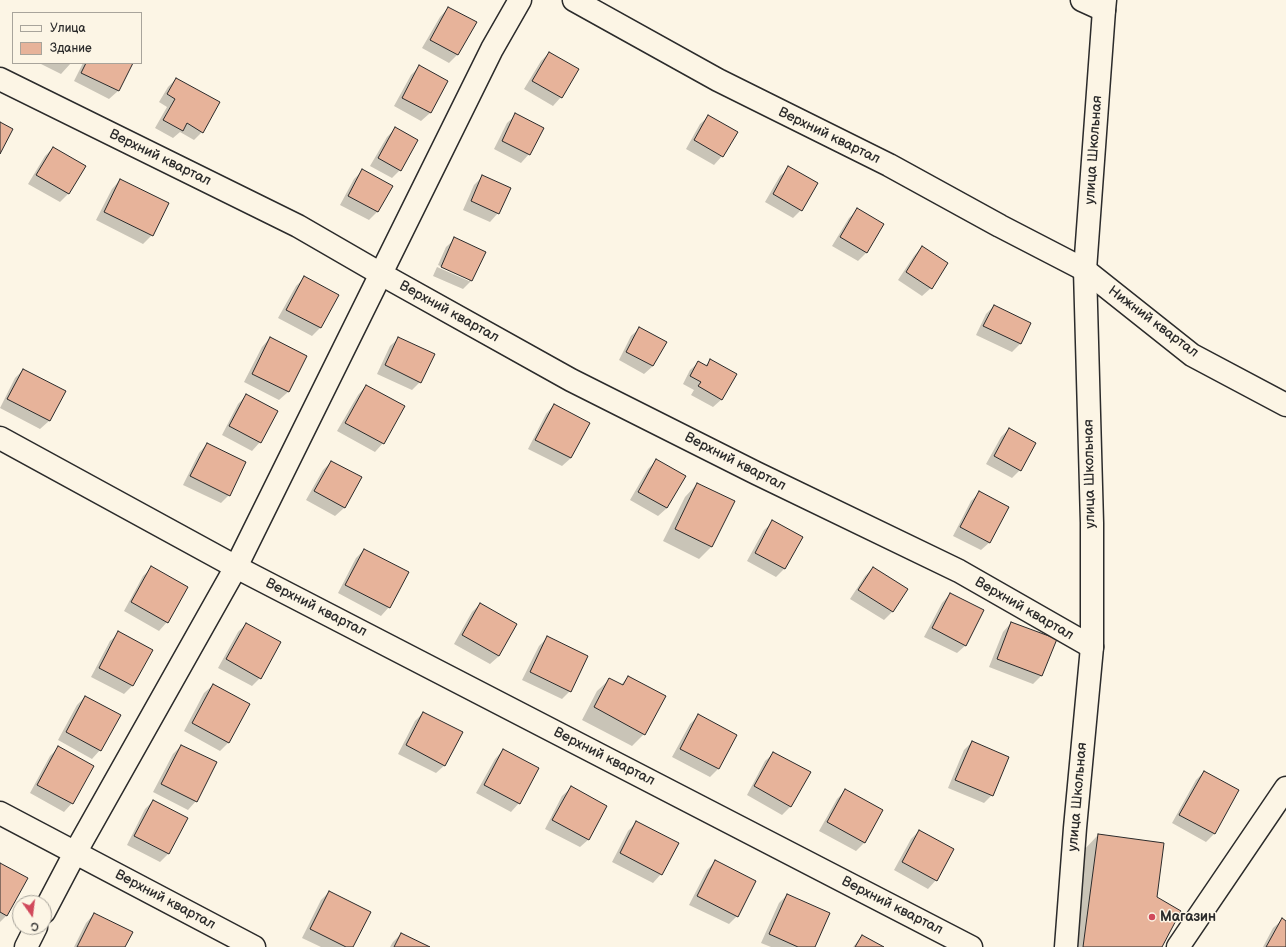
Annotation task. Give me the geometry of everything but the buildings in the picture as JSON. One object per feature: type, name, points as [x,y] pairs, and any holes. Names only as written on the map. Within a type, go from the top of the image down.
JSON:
[{"type":"street","points":[[52,897],[75,853],[236,567],[492,49],[520,0]]},
{"type":"street","name":"Верхний квартал","points":[[574,0],[718,80],[888,165],[1085,270]]},
{"type":"street","points":[[1082,0],[1105,5]]},
{"type":"street","name":"улица Школьная","points":[[1066,947],[1075,828],[1092,647],[1092,523],[1085,270],[1105,5]]},
{"type":"street","name":"Верхний квартал","points":[[0,79],[298,226],[571,380],[756,473],[959,571],[1092,647]]},
{"type":"street","name":"Нижний квартал","points":[[1085,270],[1192,354],[1286,405]]},
{"type":"street","name":"Верхний квартал","points":[[0,438],[236,567],[971,947]]},
{"type":"street","points":[[1178,947],[1286,788]]},
{"type":"street","name":"Верхний квартал","points":[[0,813],[254,947]]},
{"type":"street","points":[[26,947],[32,935]]},
{"type":"place","name":"Магазин","points":[[1152,917]]}]
